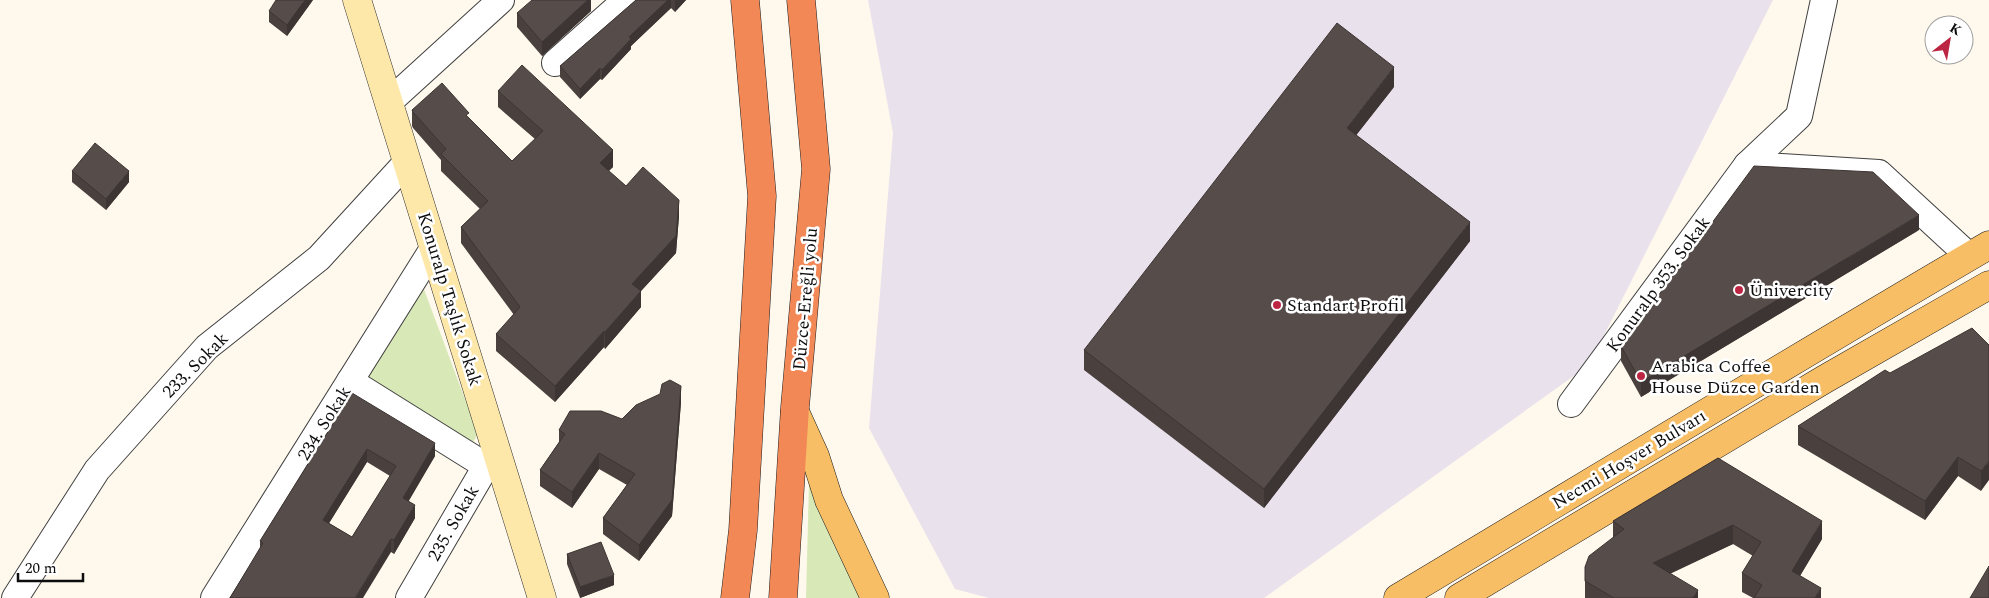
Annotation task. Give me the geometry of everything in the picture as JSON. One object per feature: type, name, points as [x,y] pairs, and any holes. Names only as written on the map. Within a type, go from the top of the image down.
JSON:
[{"type":"highway","points":[[735,598],[743,530],[762,196],[745,0]]},
{"type":"highway","name":"Düzce-Ereğli yolu","points":[[784,598],[795,412],[816,169],[801,0]]},
{"type":"main road","name":"Necmi Hoşver Bulvarı","points":[[1398,598],[1626,462],[1793,359],[1979,250]]},
{"type":"main road","name":"Necmi Hoşver Bulvarı","points":[[1459,598],[1825,378],[1989,285]]},
{"type":"main road","points":[[795,412],[815,456],[836,515],[876,598]]},
{"type":"street","name":"Konuralp Taşlık Sokak","points":[[357,0],[434,247],[491,457],[542,598]]},
{"type":"street","points":[[389,102],[501,0]]},
{"type":"street","points":[[555,63],[626,0]]},
{"type":"street","name":"Konuralp 353. Sokak","points":[[1571,404],[1747,165],[1799,116],[1824,0]]},
{"type":"street","name":"233. Sokak","points":[[26,594],[97,470],[207,347],[320,258],[407,162]]},
{"type":"street","points":[[1747,165],[1879,173],[1979,250]]},
{"type":"street","name":"234. Sokak","points":[[214,598],[434,247]]},
{"type":"street","points":[[350,380],[491,457]]},
{"type":"street","name":"235. Sokak","points":[[409,598],[491,457]]},
{"type":"shaded area","name":"Standart Profil","points":[[868,0],[1773,0],[1589,365],[1264,598],[989,598],[955,589],[869,428],[893,133]]},
{"type":"green space","points":[[422,284],[478,434],[470,447],[364,380]]},
{"type":"green space","points":[[809,483],[821,498],[870,598],[806,598]]},
{"type":"building","points":[[276,0],[305,0],[287,25],[269,11]]},
{"type":"building","points":[[532,0],[588,0],[542,42],[517,13]]},
{"type":"building","points":[[636,0],[668,0],[629,37],[631,39],[602,70],[600,68],[580,89],[560,66]]},
{"type":"building","name":"Standart Profil","points":[[1337,23],[1394,67],[1347,128],[1470,222],[1264,489],[1084,350]]},
{"type":"building","points":[[522,65],[613,150],[600,163],[626,186],[643,167],[679,200],[676,236],[632,284],[641,291],[555,386],[496,334],[520,307],[461,227],[488,201],[441,154],[446,149],[412,110],[442,83],[469,113],[466,115],[512,161],[543,131],[498,91]]},
{"type":"building","points":[[95,143],[129,171],[106,199],[72,171]]},
{"type":"building","name":"Ünivercity","points":[[1754,166],[1873,172],[1919,215],[1641,382],[1621,346]]},
{"type":"building","points":[[1972,328],[1989,345],[1989,461],[1981,471],[1958,457],[1925,501],[1798,426],[1885,370],[1890,373]]},
{"type":"building","points":[[670,380],[681,386],[672,500],[639,545],[603,518],[635,474],[599,453],[572,492],[540,470],[565,434],[559,430],[570,411],[601,411],[622,419],[636,405],[660,394],[662,384]]},
{"type":"building","points":[[352,393],[435,443],[403,498],[415,505],[394,540],[391,539],[355,598],[230,598],[263,543],[260,541]],"holes":[[[367,449],[396,466],[352,537],[323,520]]]},
{"type":"building","points":[[1718,458],[1822,521],[1792,571],[1821,588],[1815,598],[1754,598],[1762,585],[1742,573],[1761,542],[1733,525],[1653,563],[1698,590],[1693,598],[1614,598],[1585,581],[1585,567],[1589,556],[1624,529],[1613,521]]},
{"type":"building","points":[[601,542],[614,575],[580,587],[567,554]]},
{"type":"building","points":[[1989,566],[1989,598],[1970,598]]},
{"type":"place","name":"Ünivercity","points":[[1739,290]]},
{"type":"place","name":"Standart Profil","points":[[1277,305]]},
{"type":"place","name":"Arabica Coffee House Düzce Garden","points":[[1641,376]]}]
